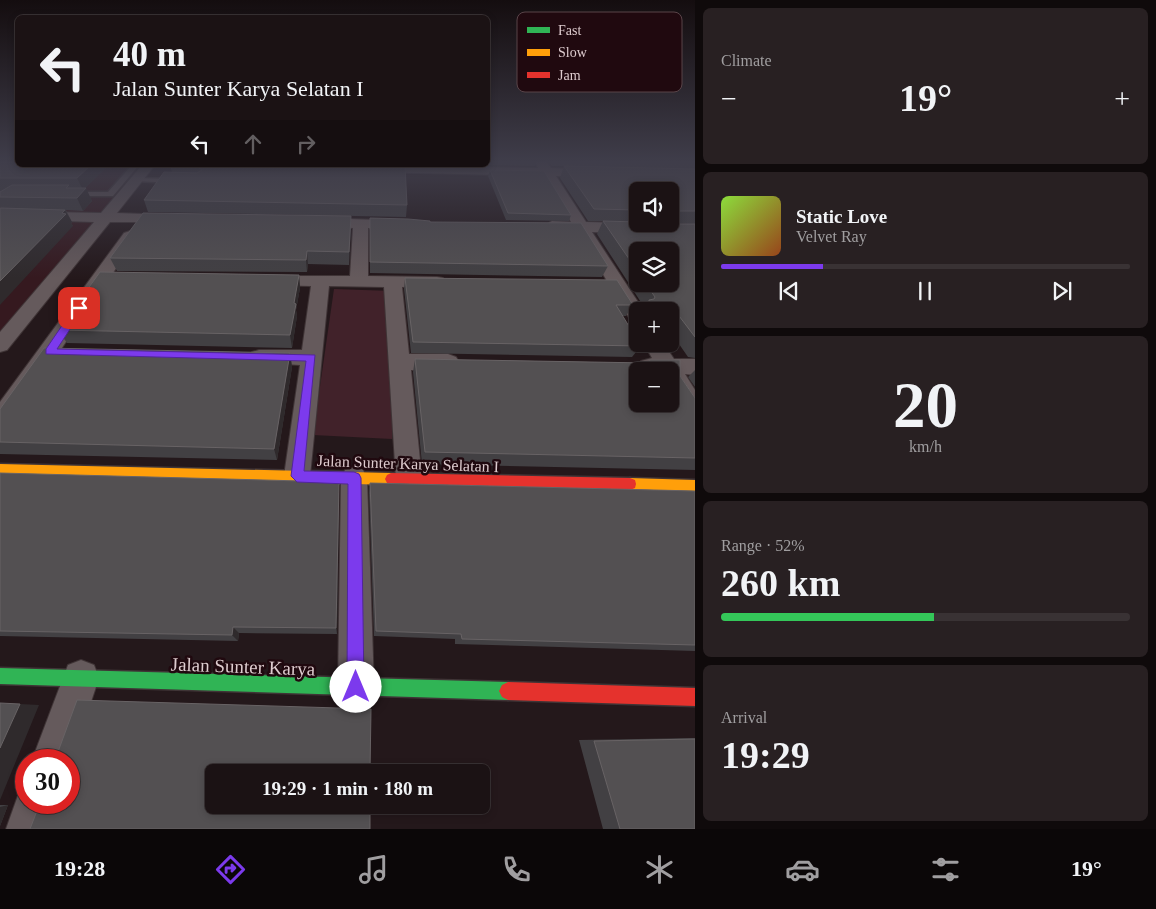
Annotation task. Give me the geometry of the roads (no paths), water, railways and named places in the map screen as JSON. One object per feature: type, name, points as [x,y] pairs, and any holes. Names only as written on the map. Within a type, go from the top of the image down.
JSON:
[{"type":"street","points":[[0,345],[119,201]]},
{"type":"street","points":[[565,201],[629,302]]},
{"type":"street","points":[[0,215],[190,220]]},
{"type":"street","points":[[0,420],[60,352],[109,278],[143,218]]},
{"type":"street","points":[[304,222],[419,224]]},
{"type":"street","points":[[359,281],[361,224]]},
{"type":"street","points":[[534,226],[689,230],[695,242]]},
{"type":"street","points":[[254,280],[452,282]]},
{"type":"street","points":[[297,476],[321,281]]},
{"type":"street","points":[[393,281],[409,480]]},
{"type":"street","points":[[598,284],[618,284]]},
{"type":"street","points":[[244,356],[312,358]]},
{"type":"street","points":[[400,362],[469,363]]},
{"type":"street","points":[[679,366],[695,367]]},
{"type":"street","points":[[679,384],[695,409]]},
{"type":"street","name":"Jalan Sunter Karya Selatan I","points":[[0,469],[695,486]]},
{"type":"street","points":[[354,478],[356,687]]},
{"type":"street","name":"Jalan Sunter Karya","points":[[0,676],[695,697]]},
{"type":"street","points":[[56,749],[81,678]]},
{"type":"street","points":[[27,829],[32,814]]}]
